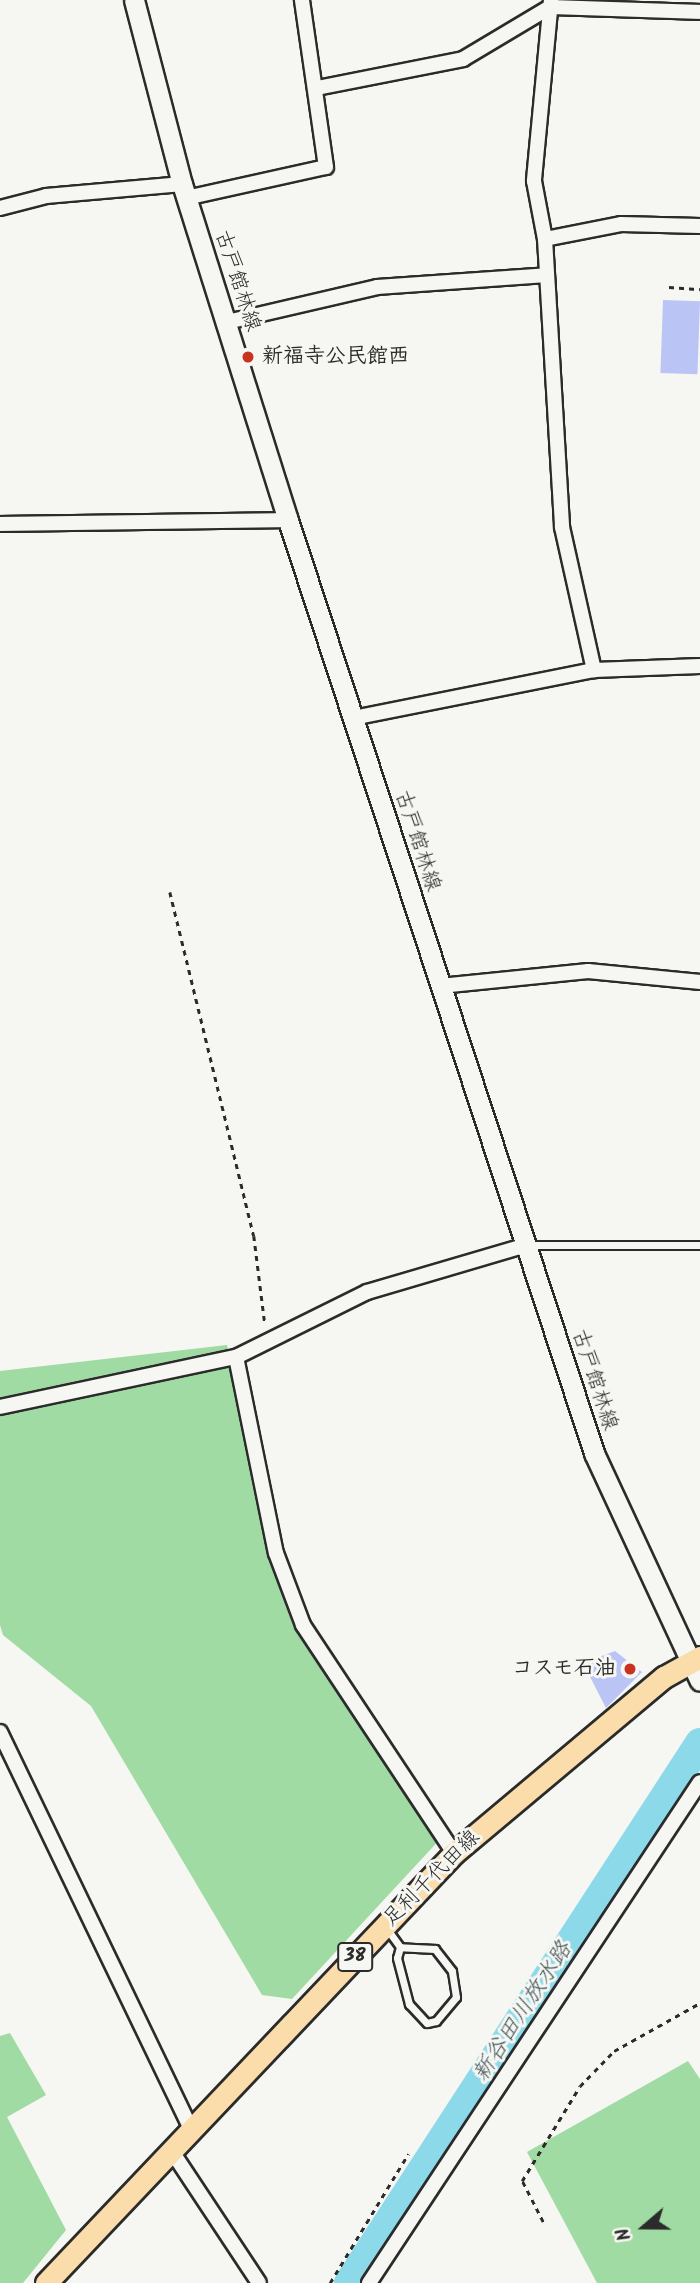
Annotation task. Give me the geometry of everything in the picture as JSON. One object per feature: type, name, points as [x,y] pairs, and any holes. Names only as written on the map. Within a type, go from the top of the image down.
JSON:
[{"type":"main road","name":"古戸館林線","points":[[134,0],[184,191],[288,520],[594,1453],[697,1667]]},
{"type":"main road","name":"足利千代田線","points":[[46,2283],[454,1853],[664,1677],[697,1667]]},
{"type":"street","points":[[0,208],[46,196],[184,191],[320,172],[330,160],[302,0]]},
{"type":"street","points":[[317,89],[463,59],[551,4],[700,12]]},
{"type":"street","points":[[551,4],[533,166],[545,239],[562,527],[594,670]]},
{"type":"street","points":[[545,239],[621,224],[700,226]]},
{"type":"street","points":[[227,322],[377,287],[547,275]]},
{"type":"street","points":[[0,524],[288,520]]},
{"type":"street","points":[[353,718],[594,670],[700,666]]},
{"type":"street","points":[[440,986],[589,971],[700,982]]},
{"type":"street","points":[[0,1407],[236,1357],[368,1292],[527,1245]]},
{"type":"street","points":[[236,1357],[276,1553],[303,1625],[454,1853]]},
{"type":"street","points":[[0,1732],[191,2129]]},
{"type":"street","points":[[369,2283],[700,1782]]},
{"type":"street","points":[[171,2150],[259,2283]]},
{"type":"lane","points":[[527,1245],[700,1245]]},
{"type":"lane","points":[[385,1926],[400,1947]]},
{"type":"lane","points":[[400,1947],[435,1949],[452,1971],[456,1997],[436,2021],[427,2023],[409,2004],[397,1958],[400,1947]]},
{"type":"path","points":[[669,287],[700,289]]},
{"type":"path","points":[[170,891],[254,1236],[268,1342]]},
{"type":"path","points":[[543,2221],[522,2181],[580,2086],[614,2051],[700,2003]]},
{"type":"path","points":[[330,2283],[408,2154]]},
{"type":"green space","points":[[227,1345],[274,1537],[311,1639],[443,1836],[292,1999],[262,1995],[91,1706],[3,1635],[0,1625],[0,1371]]},
{"type":"green space","points":[[10,2033],[46,2095],[7,2117],[66,2230],[23,2283],[0,2283],[0,2036]]},
{"type":"green space","points":[[688,2061],[700,2079],[700,2283],[597,2283],[527,2152]]},
{"type":"building","points":[[663,300],[700,301],[697,374],[660,373]]},
{"type":"building","points":[[615,1651],[642,1672],[606,1708],[586,1669],[588,1661]]},
{"type":"waterway","name":"新谷田川放水路","points":[[349,2283],[700,1743]]},
{"type":"place","name":"新福寺公民館西","points":[[248,357]]},
{"type":"place","name":"コスモ石油","points":[[630,1669]]}]
